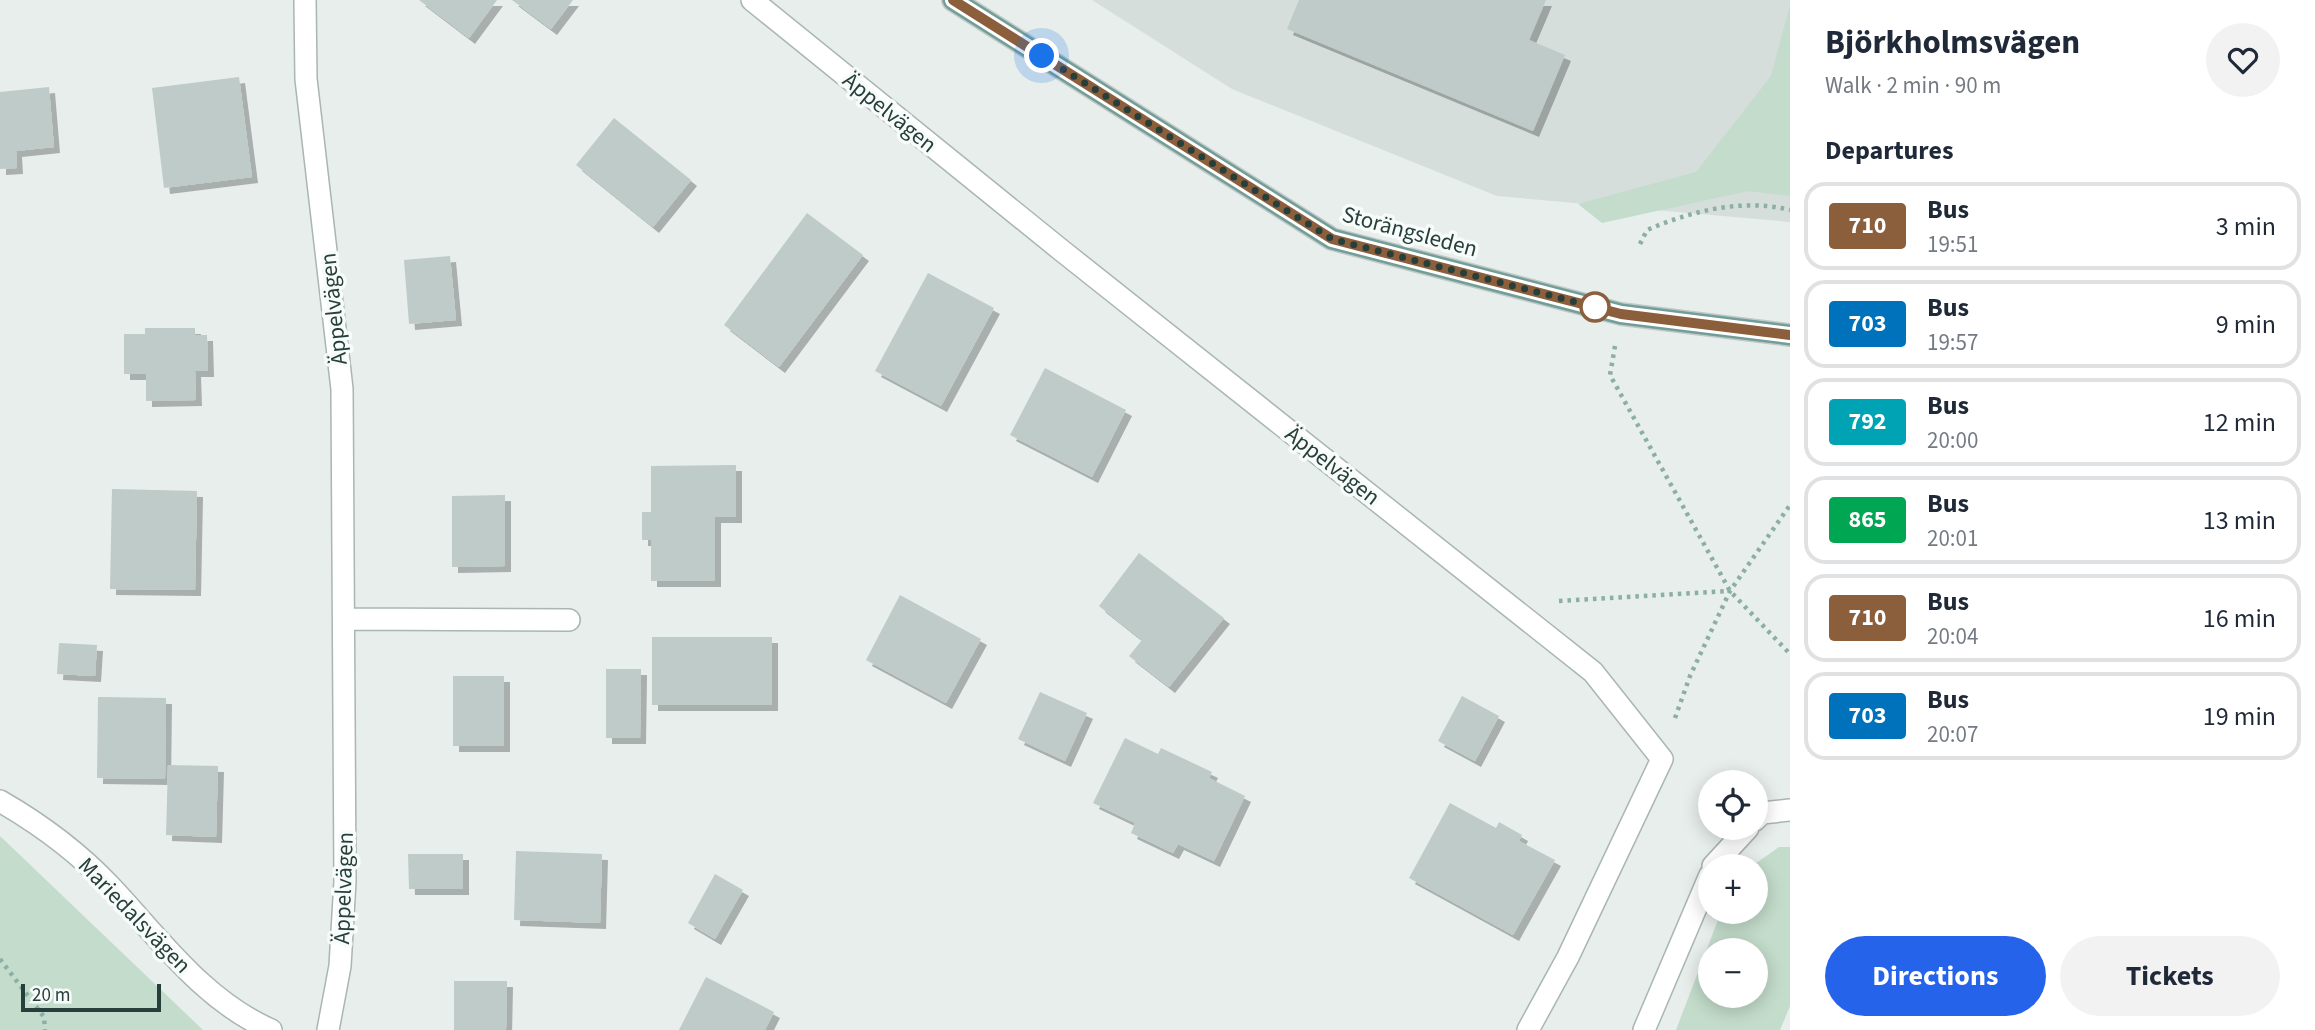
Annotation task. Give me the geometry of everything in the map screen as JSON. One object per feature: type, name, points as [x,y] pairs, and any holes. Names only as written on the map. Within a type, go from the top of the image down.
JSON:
[{"type":"main road","name":"Storängsleden","points":[[953,0],[1332,239],[1621,314],[1790,335]]},
{"type":"street","name":"Äppelvägen","points":[[305,0],[306,79],[342,389],[345,881],[340,966],[328,1030]]},
{"type":"street","name":"Äppelvägen","points":[[752,0],[1593,672],[1662,759]]},
{"type":"street","points":[[344,619],[569,620]]},
{"type":"street","points":[[1528,1030],[1568,957],[1662,759]]},
{"type":"street","name":"Mariedalsvägen","points":[[0,801],[69,848],[110,886],[152,934],[213,992],[256,1024],[271,1030]]},
{"type":"street","points":[[1768,812],[1790,810]]},
{"type":"street","points":[[1722,854],[1736,840]]},
{"type":"street","points":[[1644,1030],[1698,903]]},
{"type":"path","points":[[1640,244],[1647,230],[1672,219],[1716,208],[1767,204],[1790,210]]},
{"type":"path","points":[[1621,314],[1610,375],[1730,591],[1790,654]]},
{"type":"path","points":[[1662,759],[1690,676],[1730,591],[1790,505]]},
{"type":"path","points":[[1507,604],[1730,591]]},
{"type":"path","points":[[0,959],[44,1017],[45,1030]]},
{"type":"shaded area","points":[[1092,0],[1790,0],[1790,222],[1497,196],[1232,89]]},
{"type":"green space","points":[[1790,5],[1790,196],[1748,191],[1602,223],[1578,204],[1696,172],[1771,76]]},
{"type":"green space","points":[[0,836],[203,1030],[0,1030]]},
{"type":"green space","points":[[1779,847],[1790,847],[1790,1006],[1780,1030],[1676,1030],[1698,972],[1698,1008],[1768,1008],[1768,938],[1711,938],[1716,924],[1768,924],[1768,855]]},
{"type":"building","points":[[419,0],[497,0],[469,38]]},
{"type":"building","points":[[512,0],[573,0],[551,29]]},
{"type":"building","points":[[1299,0],[1546,0],[1529,40],[1565,55],[1533,131],[1287,29]]},
{"type":"building","points":[[239,77],[252,177],[164,188],[152,88]]},
{"type":"building","points":[[49,87],[54,147],[16,151],[17,168],[0,169],[0,92]]},
{"type":"building","points":[[614,118],[691,180],[653,227],[576,165]]},
{"type":"building","points":[[807,213],[863,255],[779,367],[724,325]]},
{"type":"building","points":[[450,256],[456,320],[409,324],[404,260]]},
{"type":"building","points":[[928,273],[994,308],[941,406],[875,371]]},
{"type":"building","points":[[145,328],[195,328],[195,335],[207,335],[208,371],[195,371],[196,400],[146,401],[146,374],[124,374],[124,334],[145,334]]},
{"type":"building","points":[[1045,368],[1126,410],[1092,477],[1010,435]]},
{"type":"building","points":[[736,465],[736,517],[715,517],[715,581],[651,581],[651,540],[642,540],[642,512],[651,512],[651,466]]},
{"type":"building","points":[[112,489],[197,491],[195,590],[110,589]]},
{"type":"building","points":[[505,495],[505,566],[452,567],[452,496]]},
{"type":"building","points":[[1139,553],[1224,618],[1169,687],[1129,656],[1142,640],[1099,606]]},
{"type":"building","points":[[900,595],[981,639],[946,703],[866,660]]},
{"type":"building","points":[[652,637],[772,637],[772,705],[652,705]]},
{"type":"building","points":[[59,643],[97,645],[95,676],[57,674]]},
{"type":"building","points":[[606,669],[641,669],[640,738],[606,738]]},
{"type":"building","points":[[453,676],[504,676],[504,746],[453,746]]},
{"type":"building","points":[[1040,692],[1087,713],[1065,761],[1018,739]]},
{"type":"building","points":[[1462,696],[1499,716],[1475,761],[1438,741]]},
{"type":"building","points":[[98,697],[166,698],[165,779],[97,778]]},
{"type":"building","points":[[1125,738],[1158,754],[1161,748],[1212,772],[1209,778],[1245,796],[1214,861],[1178,844],[1173,853],[1131,833],[1135,823],[1093,803]]},
{"type":"building","points":[[168,765],[218,766],[216,837],[166,835]]},
{"type":"building","points":[[1450,803],[1496,828],[1499,822],[1522,835],[1519,841],[1555,860],[1513,935],[1409,878]]},
{"type":"building","points":[[516,851],[602,854],[600,923],[514,920]]},
{"type":"building","points":[[408,854],[463,854],[463,889],[409,889]]},
{"type":"building","points":[[715,874],[743,890],[715,939],[688,923]]},
{"type":"building","points":[[706,977],[774,1012],[765,1030],[679,1030]]},
{"type":"building","points":[[454,981],[507,981],[506,1030],[454,1030]]},
{"type":"bus line","name":"710","points":[[953,0],[1332,239],[1621,314],[1790,335]]},
{"type":"route","points":[[1042,56],[1332,239],[1595,307]]}]
